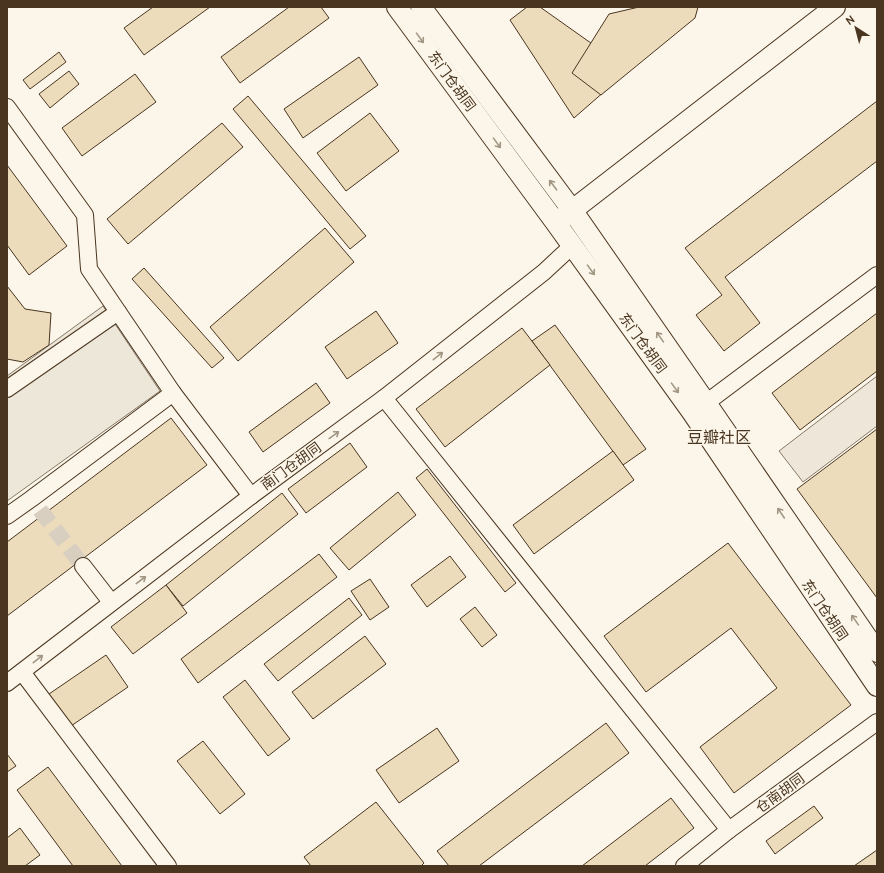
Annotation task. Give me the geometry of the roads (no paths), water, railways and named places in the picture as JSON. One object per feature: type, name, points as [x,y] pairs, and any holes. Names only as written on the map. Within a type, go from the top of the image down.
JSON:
[{"type":"street","name":"东门仓胡同","points":[[397,7],[573,245],[692,412],[877,686]]},
{"type":"street","name":"东门仓胡同","points":[[421,7],[572,210],[877,652]]},
{"type":"street","points":[[556,223],[835,7]]},
{"type":"street","points":[[7,107],[85,215],[88,269],[173,393],[251,496]]},
{"type":"street","name":"南门仓胡同","points":[[7,683],[251,496],[384,398],[544,272],[573,245]]},
{"type":"street","points":[[706,403],[877,275]]},
{"type":"street","points":[[7,389],[118,312]]},
{"type":"street","points":[[7,516],[36,504],[173,393]]},
{"type":"street","points":[[384,398],[729,830]]},
{"type":"street","points":[[83,566],[111,602]]},
{"type":"street","points":[[22,672],[168,866]]},
{"type":"street","name":"仓南胡同","points":[[684,866],[729,830],[877,722]]},
{"type":"tunnel","points":[[40,510],[83,566]]},
{"type":"district","name":"豆瓣社区","points":[[719,437]]}]
